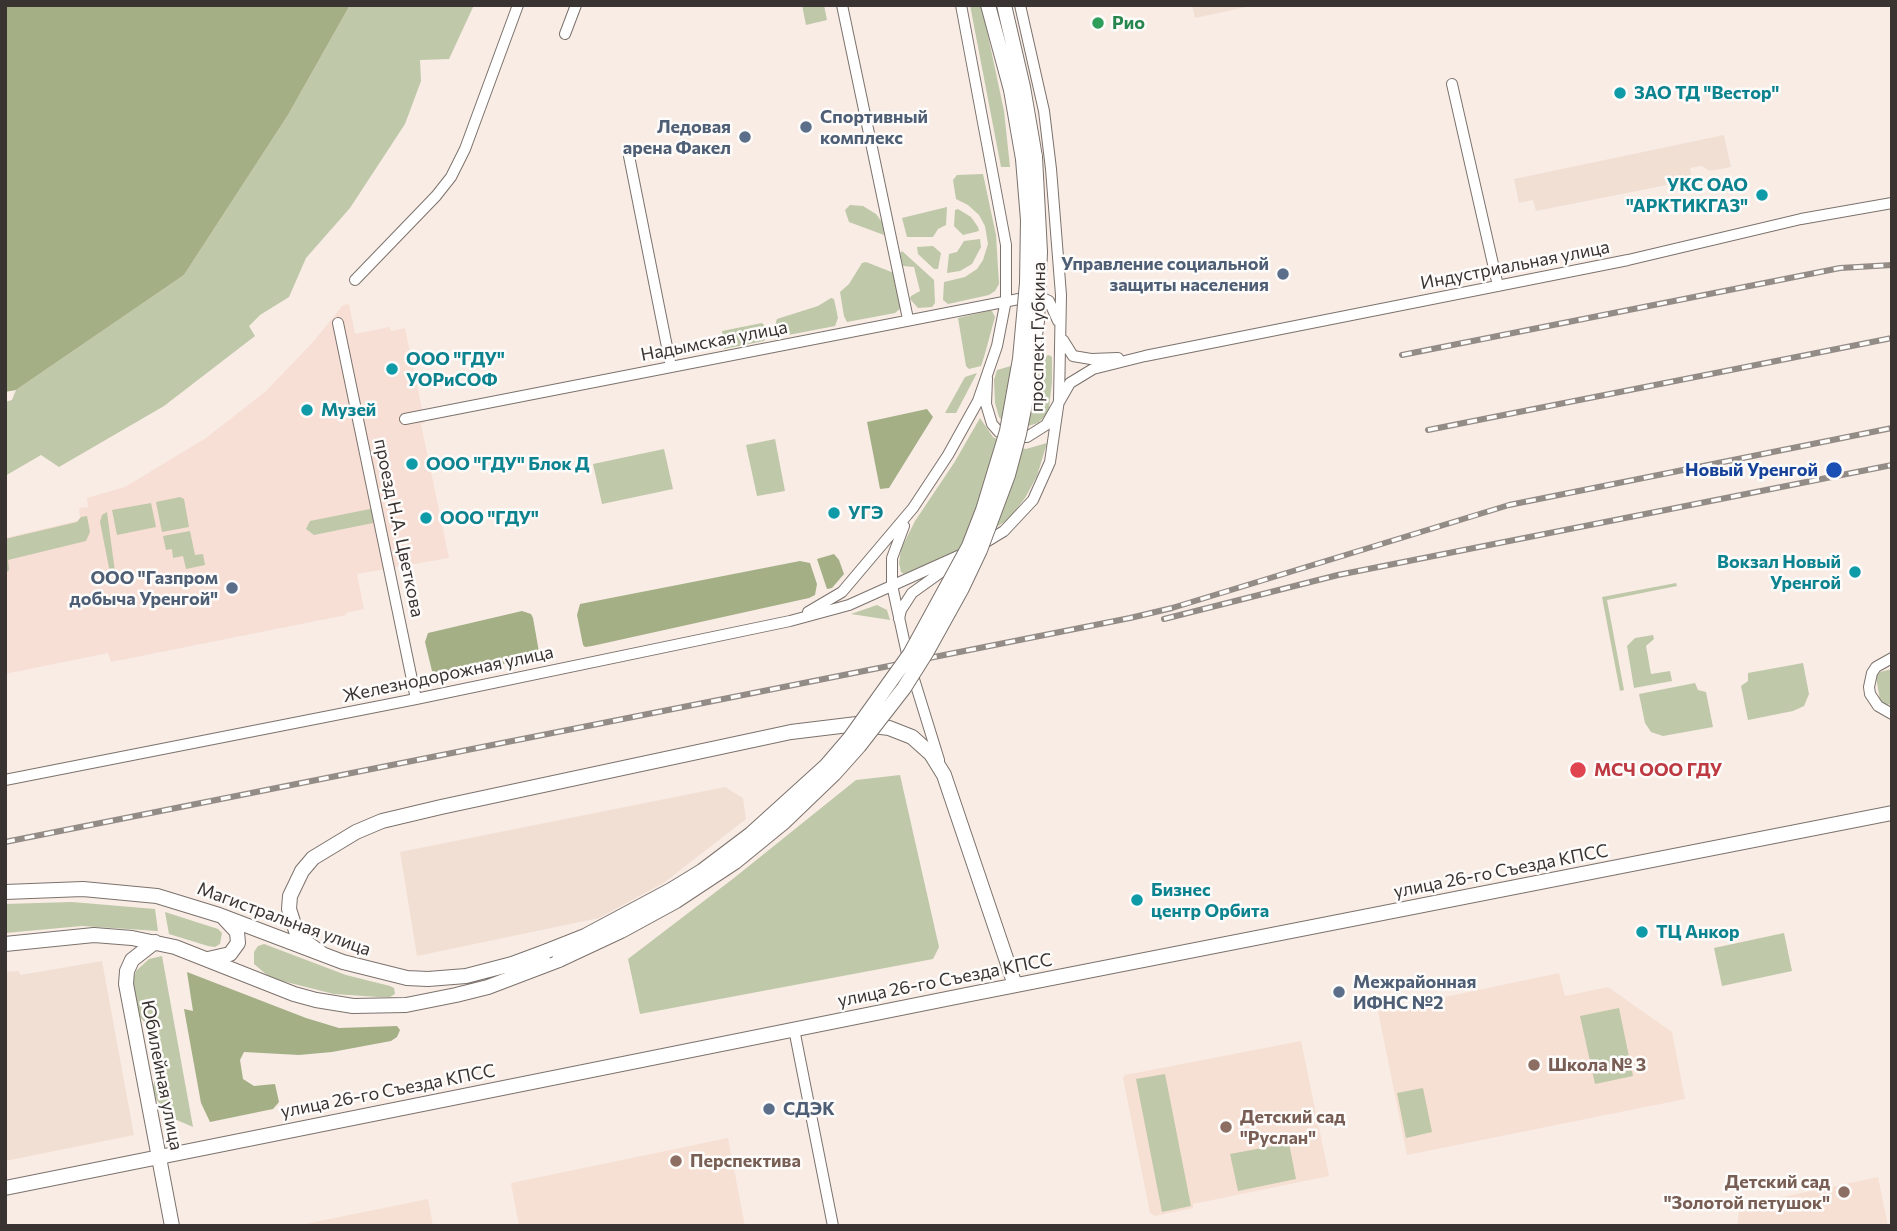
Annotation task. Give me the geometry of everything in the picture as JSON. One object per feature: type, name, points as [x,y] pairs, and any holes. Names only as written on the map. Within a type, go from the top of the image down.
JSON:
[{"type":"main road","points":[[10,943],[94,935],[155,942],[316,1000],[374,1007],[406,1005],[488,987],[559,960],[676,901],[759,843],[808,800],[859,746],[897,698],[926,653],[962,587],[990,526],[1008,475],[1021,422],[1033,360],[1040,284],[1040,220],[1029,158],[988,5]]},
{"type":"main road","points":[[1004,5],[1023,87],[1029,158]]},
{"type":"main road","name":"Магистральная улица","points":[[5,893],[21,890],[83,889],[137,893],[174,900],[374,971],[428,979],[488,971],[547,951],[585,936],[702,871],[751,834],[825,766],[866,717],[911,654],[969,546],[1007,431],[1020,359],[1027,283],[1029,158]]},
{"type":"main road","points":[[321,953],[303,940],[291,921],[290,896],[295,882],[313,858],[356,832],[393,818],[791,732],[840,725],[881,727],[912,737],[931,754],[944,775],[1016,985]]},
{"type":"main road","name":"улица 26-го Съезда КПСС","points":[[5,1188],[794,1029],[1892,813]]},
{"type":"main road","points":[[206,959],[230,954],[238,943],[237,932],[219,915]]},
{"type":"main road","name":"Юбилейная улица","points":[[155,942],[132,960],[126,977],[172,1226]]},
{"type":"street","points":[[355,280],[436,196],[450,177],[465,149],[518,5]]},
{"type":"street","points":[[565,34],[576,5]]},
{"type":"street","points":[[842,5],[908,319]]},
{"type":"street","name":"проспект Губкина","points":[[913,508],[978,401],[1000,332],[1006,300],[1004,229],[961,5]]},
{"type":"street","name":"проспект Губкина","points":[[892,585],[980,546],[1004,531],[1034,500],[1050,461],[1059,400],[1061,295],[1050,158],[1042,100],[1020,5]]},
{"type":"street","points":[[1452,83],[1497,286]]},
{"type":"street","points":[[629,156],[671,367]]},
{"type":"street","name":"Индустриальная улица","points":[[987,378],[988,413],[992,424],[999,432],[1009,436],[1027,437],[1042,429],[1070,383],[1093,369],[1145,356],[1628,260],[1801,219],[1892,203]]},
{"type":"street","name":"Надымская улица","points":[[405,419],[1036,296],[1046,299],[1052,305],[1061,333]]},
{"type":"street","name":"проезд Н.А. Цветкова","points":[[338,323],[416,699]]},
{"type":"street","name":"Индустриальная улица","points":[[1061,333],[1069,353],[1080,358],[1145,356]]},
{"type":"street","points":[[913,508],[894,546],[891,558],[892,585],[916,691],[944,775]]},
{"type":"street","points":[[790,621],[842,592],[913,508]]},
{"type":"street","points":[[899,621],[901,610],[912,593],[980,546]]},
{"type":"street","name":"Железнодорожная улица","points":[[5,780],[416,699],[790,621],[849,606],[892,585]]},
{"type":"street","points":[[1891,714],[1878,706],[1869,687],[1876,667],[1892,658]]},
{"type":"street","points":[[794,1029],[833,1226]]},
{"type":"shaded area","points":[[1192,5],[1255,5],[1195,18]]},
{"type":"shaded area","points":[[1724,135],[1731,167],[1710,171],[1701,166],[1690,168],[1692,180],[1536,211],[1533,200],[1519,203],[1514,179]]},
{"type":"shaded area","name":"ООО \"Газпром добыча Уренгой\"","points":[[349,304],[355,334],[390,327],[391,331],[405,328],[425,423],[421,424],[449,558],[357,574],[364,609],[346,615],[111,662],[108,653],[5,674],[5,538],[77,521],[80,518],[79,508],[88,507],[87,498],[125,487],[206,438],[266,391],[313,342],[343,305]]},
{"type":"shaded area","points":[[725,787],[743,798],[746,819],[665,882],[599,918],[417,956],[400,852]]},
{"type":"shaded area","points":[[102,961],[134,1135],[5,1161],[5,972],[19,971],[20,975]]},
{"type":"shaded area","name":"Школа № 3","points":[[1559,973],[1565,996],[1608,987],[1672,1032],[1685,1099],[1407,1155],[1378,1011]]},
{"type":"shaded area","name":"Детский сад \"Руслан\"","points":[[1301,1041],[1329,1176],[1193,1204],[1193,1208],[1155,1216],[1150,1213],[1123,1078],[1125,1075]]},
{"type":"shaded area","name":"Перспектива","points":[[728,1138],[745,1226],[519,1226],[511,1183]]},
{"type":"shaded area","name":"Детский сад \"Золотой петушок\"","points":[[1878,1177],[1888,1226],[1737,1226],[1739,1211],[1754,1203]]},
{"type":"shaded area","points":[[428,1199],[433,1226],[295,1226]]},
{"type":"green space","points":[[5,5],[350,5],[288,115],[184,275],[16,390],[5,392]]},
{"type":"green space","points":[[350,5],[474,5],[449,59],[420,60],[421,81],[405,124],[350,208],[306,258],[289,297],[260,315],[249,326],[255,336],[164,406],[59,467],[41,455],[5,476],[5,402],[12,400],[16,390],[184,275],[288,115]]},
{"type":"green space","points":[[802,5],[824,5],[827,20],[806,25]]},
{"type":"green space","points":[[970,5],[982,7],[1004,111],[1010,167],[1001,167]]},
{"type":"green space","points":[[983,174],[996,235],[999,284],[989,295],[948,304],[943,300],[944,282],[965,277],[977,269],[988,244],[985,226],[979,215],[956,199],[953,180],[957,175]]},
{"type":"green space","points":[[850,205],[863,206],[876,214],[882,222],[884,235],[849,222],[845,210]]},
{"type":"green space","points":[[947,207],[946,225],[938,229],[933,237],[907,237],[902,218]]},
{"type":"green space","points":[[958,209],[971,217],[979,231],[963,235],[954,226],[955,210]]},
{"type":"green space","points":[[980,239],[981,247],[972,264],[960,271],[947,273],[949,254],[957,252],[964,241]]},
{"type":"green space","points":[[933,246],[941,253],[938,269],[934,269],[918,254],[917,247]]},
{"type":"green space","points":[[902,251],[934,280],[935,303],[932,307],[918,308],[910,299],[920,291],[914,267],[903,266],[900,253]]},
{"type":"green space","points":[[866,262],[894,273],[901,308],[895,313],[847,322],[840,292],[849,284],[862,263]]},
{"type":"green space","points":[[831,298],[834,299],[838,318],[835,326],[778,337],[775,325],[777,319],[818,306]]},
{"type":"green space","points":[[992,311],[995,317],[984,357],[981,366],[969,369],[966,366],[958,318]]},
{"type":"green space","points":[[762,323],[766,336],[764,341],[724,349],[722,331]]},
{"type":"green space","points":[[1049,355],[1052,357],[1052,382],[1049,408],[1044,417],[1038,423],[1028,426],[1006,424],[999,417],[995,403],[994,380],[997,370]]},
{"type":"green space","points":[[977,373],[956,413],[945,413],[965,377]]},
{"type":"green space","points":[[927,409],[933,417],[889,488],[880,489],[867,422]]},
{"type":"green space","points":[[980,418],[993,437],[1008,445],[1026,449],[1047,443],[1037,476],[1009,519],[964,548],[904,574],[899,563],[901,549],[915,521]]},
{"type":"green space","points":[[775,439],[785,491],[757,496],[746,445]]},
{"type":"green space","points":[[664,449],[673,489],[602,504],[593,464]]},
{"type":"green space","points":[[180,497],[184,499],[189,527],[162,532],[156,502]]},
{"type":"green space","points":[[151,503],[156,527],[117,535],[112,510]]},
{"type":"green space","points":[[372,509],[373,523],[314,535],[306,529],[310,521]]},
{"type":"green space","points":[[107,512],[115,572],[110,573],[100,522],[102,515]]},
{"type":"green space","points":[[87,516],[90,532],[86,541],[8,560],[9,570],[5,574],[5,539],[77,522],[81,517]]},
{"type":"green space","points":[[190,531],[195,555],[203,554],[205,565],[186,569],[183,556],[173,558],[172,549],[166,550],[163,536]]},
{"type":"green space","points":[[834,554],[844,574],[832,588],[827,589],[817,559]]},
{"type":"green space","points":[[800,561],[810,563],[817,584],[815,595],[809,598],[592,646],[583,645],[577,615],[580,604]]},
{"type":"green space","points":[[1676,583],[1677,586],[1607,600],[1624,690],[1620,691],[1602,597]]},
{"type":"green space","points":[[877,605],[887,610],[890,620],[851,614]]},
{"type":"green space","points":[[522,611],[531,614],[533,618],[539,652],[537,657],[450,675],[438,675],[432,671],[425,642],[428,633]]},
{"type":"green space","points":[[1653,635],[1654,639],[1646,646],[1651,674],[1670,671],[1672,681],[1634,688],[1627,646],[1635,638]]},
{"type":"green space","points":[[1803,663],[1809,694],[1804,706],[1793,711],[1748,720],[1741,686],[1748,681],[1748,673]]},
{"type":"green space","points":[[1892,669],[1892,704],[1886,705],[1880,700],[1876,677],[1880,672]]},
{"type":"green space","points":[[1695,683],[1698,690],[1706,692],[1713,727],[1663,736],[1651,732],[1645,723],[1639,694]]},
{"type":"green space","points":[[900,775],[939,947],[933,959],[640,1014],[628,959],[856,780]]},
{"type":"green space","points":[[72,902],[155,909],[158,931],[82,926],[5,933],[5,904]]},
{"type":"green space","points":[[165,912],[218,929],[222,933],[220,944],[215,947],[208,946],[169,934]]},
{"type":"green space","points":[[1784,933],[1792,971],[1722,986],[1714,948]]},
{"type":"green space","points":[[264,944],[346,975],[390,986],[394,988],[395,994],[378,997],[334,994],[282,981],[267,975],[254,964],[254,952],[258,946]]},
{"type":"green space","points":[[162,956],[193,1127],[170,1117],[156,1099],[153,1086],[160,1069],[155,1042],[152,1030],[138,1015],[132,985],[136,971],[149,959]]},
{"type":"green space","points":[[187,972],[339,1028],[397,1026],[400,1030],[397,1037],[391,1041],[332,1052],[299,1055],[244,1052],[240,1060],[243,1079],[254,1086],[275,1084],[279,1102],[273,1109],[210,1122],[201,1103],[184,1009],[193,1011]]},
{"type":"green space","points":[[1619,1008],[1633,1076],[1595,1084],[1580,1016]]},
{"type":"green space","points":[[1165,1074],[1191,1206],[1162,1212],[1136,1079]]},
{"type":"green space","points":[[1423,1088],[1432,1132],[1406,1138],[1397,1093]]},
{"type":"green space","points":[[1289,1143],[1296,1179],[1238,1191],[1230,1154]]},
{"type":"railway","points":[[1402,355],[1840,268],[1892,265]]},
{"type":"railway","points":[[1428,430],[1892,338]]},
{"type":"railway","points":[[5,842],[1130,618],[1172,608],[1509,505],[1892,428]]},
{"type":"railway","points":[[1164,619],[1338,575],[1892,465]]},
{"type":"place","name":"Рио","points":[[1098,23]]},
{"type":"place","name":"ЗАО ТД \"Вестор\"","points":[[1620,93]]},
{"type":"place","name":"Спортивный комплекс","points":[[806,127]]},
{"type":"place","name":"Ледовая арена Факел","points":[[745,137]]},
{"type":"place","name":"УКС ОАО \"АРКТИКГАЗ\"","points":[[1762,195]]},
{"type":"place","name":"Управление социальной защиты населения","points":[[1283,274]]},
{"type":"place","name":"ООО \"ГДУ\" УОРиСОФ","points":[[392,369]]},
{"type":"place","name":"Музей","points":[[307,410]]},
{"type":"place","name":"ООО \"ГДУ\" Блок Д","points":[[412,464]]},
{"type":"place","name":"Новый Уренгой","points":[[1834,470]]},
{"type":"place","name":"УГЭ","points":[[834,513]]},
{"type":"place","name":"ООО \"ГДУ\"","points":[[426,518]]},
{"type":"place","name":"Вокзал Новый Уренгой","points":[[1855,572]]},
{"type":"place","name":"ООО \"Газпром добыча Уренгой\"","points":[[232,588]]},
{"type":"place","name":"МСЧ ООО ГДУ","points":[[1578,770]]},
{"type":"place","name":"Бизнес центр Орбита","points":[[1137,900]]},
{"type":"place","name":"ТЦ Анкор","points":[[1642,932]]},
{"type":"place","name":"Межрайонная ИФНС №2","points":[[1339,992]]},
{"type":"place","name":"Школа № 3","points":[[1534,1065]]},
{"type":"place","name":"СДЭК","points":[[769,1109]]},
{"type":"place","name":"Детский сад \"Руслан\"","points":[[1226,1127]]},
{"type":"place","name":"Перспектива","points":[[676,1161]]},
{"type":"place","name":"Детский сад \"Золотой петушок\"","points":[[1844,1192]]}]
